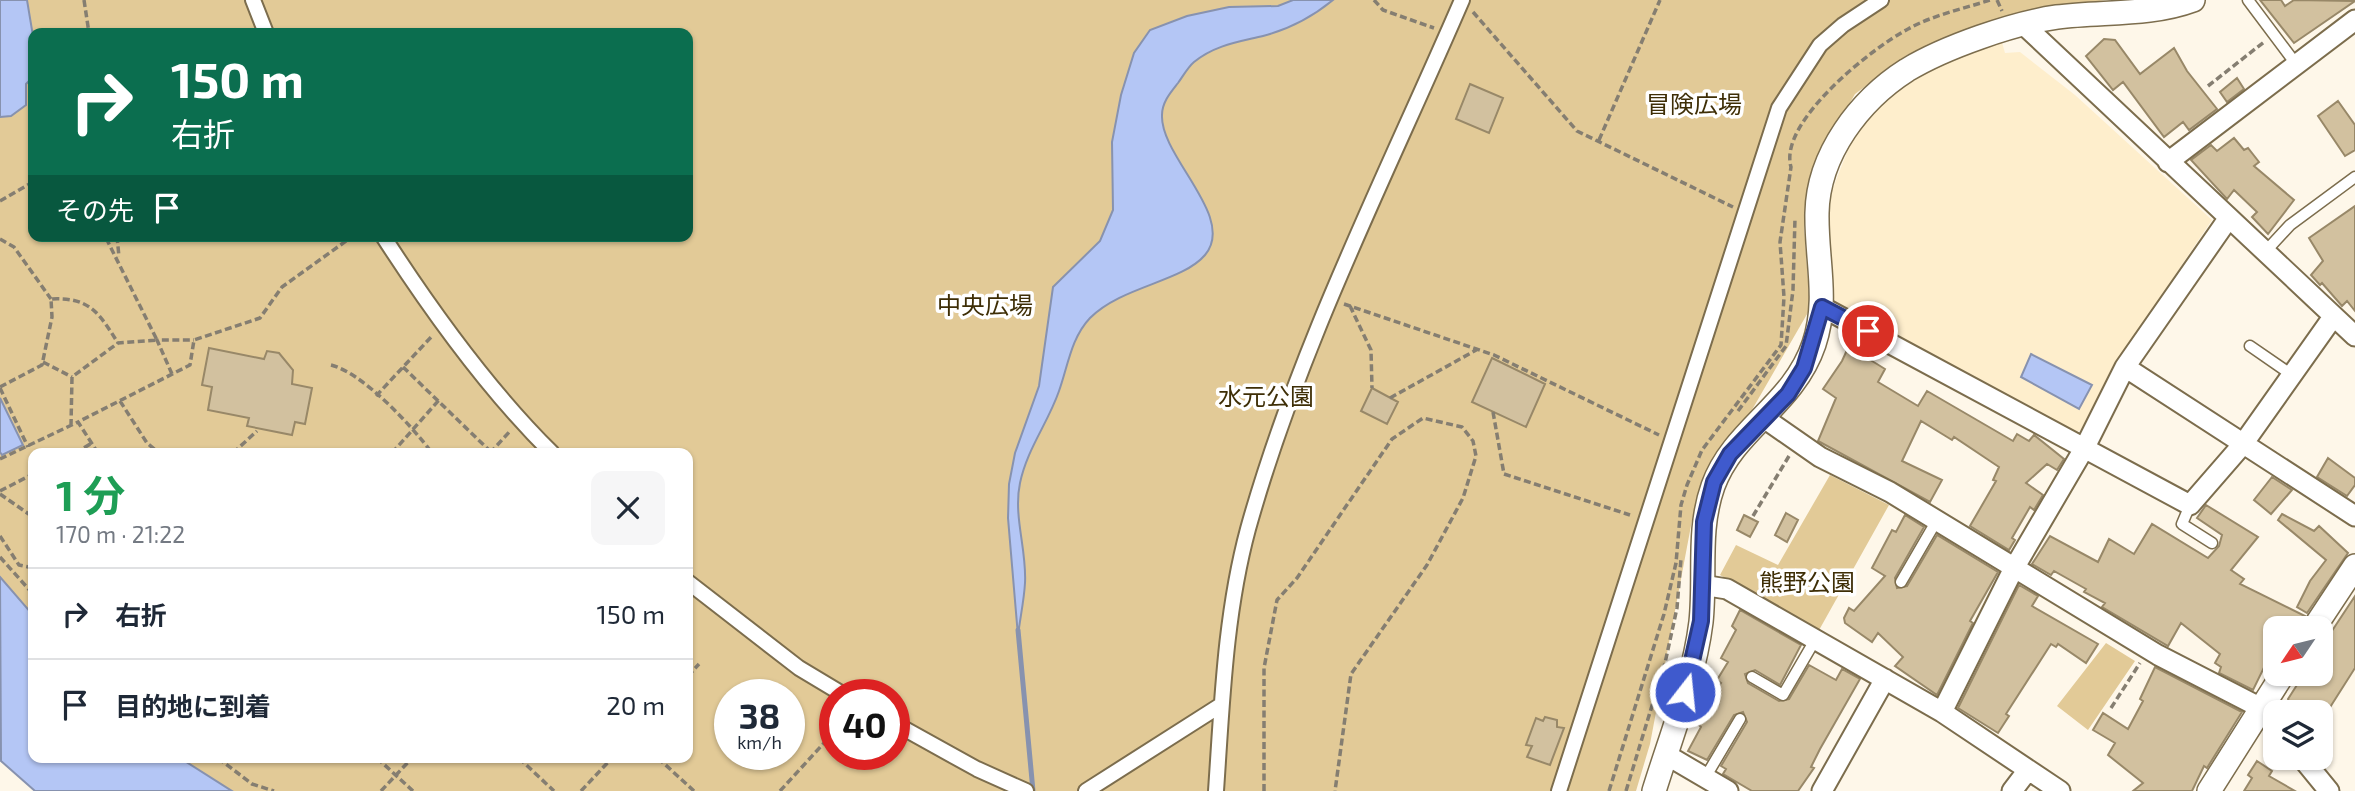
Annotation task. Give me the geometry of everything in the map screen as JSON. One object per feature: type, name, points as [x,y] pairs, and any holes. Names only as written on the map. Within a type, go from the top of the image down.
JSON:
[{"type":"street","points":[[253,0],[264,28]]},
{"type":"street","points":[[1559,791],[1779,108],[1805,64],[1843,25],[1881,0]]},
{"type":"street","points":[[1654,791],[1697,645],[1704,522],[1714,482],[1730,454],[1788,394],[1804,368],[1822,307],[1817,211],[1830,162],[1852,120],[1875,93],[1910,69],[1999,30],[2018,16],[2057,17],[2147,10],[2193,0]]},
{"type":"street","points":[[1216,791],[1224,658],[1248,531],[1288,407],[1331,301],[1448,33],[1466,5]]},
{"type":"street","points":[[2018,16],[2228,219],[2333,317],[2354,333]]},
{"type":"street","points":[[2168,162],[2355,20]]},
{"type":"street","points":[[1942,712],[2013,570],[2085,447],[2125,367],[2228,219]]},
{"type":"street","points":[[387,242],[444,323],[520,421],[547,448]]},
{"type":"street","points":[[1822,307],[2190,505],[2244,444],[2333,317]]},
{"type":"street","points":[[2125,367],[2355,516]]},
{"type":"street","points":[[1764,418],[1797,442],[1937,520],[2013,570],[2263,713]]},
{"type":"street","points":[[2322,616],[2355,566]]},
{"type":"street","points":[[1702,585],[1727,589],[1885,679],[1942,712],[2060,791]]},
{"type":"street","points":[[693,586],[799,668],[819,680]]},
{"type":"street","points":[[1822,791],[1885,679]]},
{"type":"street","points":[[1086,791],[1221,705]]},
{"type":"street","points":[[2209,791],[2263,722]]},
{"type":"street","points":[[910,732],[977,769],[1026,791]]},
{"type":"street","points":[[1665,754],[1718,787]]},
{"type":"street","points":[[2012,791],[2028,770]]},
{"type":"street","points":[[2312,770],[2329,791]]},
{"type":"lane","points":[[2248,0],[2296,64]]},
{"type":"lane","points":[[2264,252],[2290,225],[2355,177]]},
{"type":"lane","points":[[2250,346],[2292,375]]},
{"type":"lane","points":[[2190,505],[2182,524],[2212,543]]},
{"type":"lane","points":[[1901,582],[1937,520]]},
{"type":"lane","points":[[1752,677],[1783,695],[1815,640]]},
{"type":"lane","points":[[1718,787],[1740,719]]},
{"type":"path","points":[[83,0],[88,28]]},
{"type":"path","points":[[1374,0],[1383,10],[1448,33]]},
{"type":"path","points":[[1599,140],[1660,0]]},
{"type":"path","points":[[1609,791],[1664,614],[1676,563],[1681,505],[1687,485],[1702,450],[1780,345],[1784,297],[1780,242],[1791,167],[1788,158],[1805,117],[1813,105],[1857,66],[1909,28],[1990,0]]},
{"type":"path","points":[[1466,5],[1577,131],[1744,213]]},
{"type":"path","points":[[2000,12],[2018,16]]},
{"type":"path","points":[[2208,86],[2274,34]]},
{"type":"path","points":[[0,201],[28,185]]},
{"type":"path","points":[[1715,444],[1786,346],[1791,317],[1795,215]]},
{"type":"path","points":[[0,239],[14,247],[51,299],[52,317],[43,362],[0,388],[29,447]]},
{"type":"path","points":[[109,242],[172,374]]},
{"type":"path","points":[[118,242],[119,259]]},
{"type":"path","points":[[72,377],[118,343],[194,340],[260,318],[282,287],[345,242]]},
{"type":"path","points":[[51,299],[77,299],[95,310],[118,343]]},
{"type":"path","points":[[1331,301],[1478,349],[1670,441]]},
{"type":"path","points":[[1350,306],[1371,350],[1372,388]]},
{"type":"path","points":[[376,396],[444,323]]},
{"type":"path","points":[[0,459],[29,447],[190,365],[194,340]]},
{"type":"path","points":[[1390,398],[1478,349]]},
{"type":"path","points":[[43,362],[72,377]]},
{"type":"path","points":[[331,365],[348,369],[413,428],[428,448]]},
{"type":"path","points":[[403,366],[485,448]]},
{"type":"path","points":[[71,426],[72,377]]},
{"type":"path","points":[[396,448],[439,400]]},
{"type":"path","points":[[120,401],[153,448]]},
{"type":"path","points":[[1493,412],[1504,474],[1646,520]]},
{"type":"path","points":[[1264,791],[1264,668],[1278,600],[1297,578],[1392,439],[1423,418],[1450,423],[1462,427],[1474,441],[1476,456],[1470,478],[1463,498],[1427,565],[1351,674],[1335,791]]},
{"type":"path","points":[[495,448],[520,421]]},
{"type":"path","points":[[78,422],[96,448]]},
{"type":"path","points":[[238,448],[257,431]]},
{"type":"path","points":[[1753,516],[1797,442]]},
{"type":"path","points":[[84,448],[92,443]]},
{"type":"path","points":[[28,477],[0,492],[28,513]]},
{"type":"path","points":[[1626,791],[1670,640],[1688,513]]},
{"type":"path","points":[[0,536],[19,565],[28,567]]},
{"type":"path","points":[[0,557],[28,588]]},
{"type":"path","points":[[2111,708],[2148,649]]},
{"type":"path","points":[[693,671],[699,664]]},
{"type":"path","points":[[779,791],[819,748]]},
{"type":"path","points":[[225,763],[252,784],[274,791]]},
{"type":"path","points":[[382,763],[413,791]]},
{"type":"path","points":[[382,791],[407,763]]},
{"type":"path","points":[[524,763],[554,791]]},
{"type":"path","points":[[581,791],[607,763]]},
{"type":"path","points":[[663,763],[694,791]]},
{"type":"shaded area","points":[[2001,39],[2005,53],[2020,52],[2075,95],[2212,220],[2112,369],[2083,429],[2074,433],[1832,304],[1826,240],[1831,193],[1853,137],[1867,116],[1887,97],[1921,74]]},
{"type":"green space","name":"水元公園","points":[[0,0],[2106,0],[2016,13],[1950,36],[1907,55],[1855,94],[1820,155],[1804,226],[1810,309],[1749,415],[1713,460],[1693,515],[1650,744],[1636,791],[166,791],[131,763],[693,763],[693,448],[28,448],[28,680],[0,657]]},
{"type":"green space","name":"熊野公園","points":[[1830,475],[1889,505],[1818,632],[1720,575],[1736,545],[1778,565]]},
{"type":"green space","points":[[2106,643],[2135,661],[2088,730],[2057,706]]},
{"type":"water","points":[[0,0],[27,0],[32,28],[28,28],[26,105],[11,116],[0,117]]},
{"type":"water","points":[[1293,0],[1333,0],[1291,26],[1227,45],[1202,56],[1190,66],[1165,102],[1162,115],[1165,132],[1205,205],[1212,223],[1212,240],[1205,255],[1195,264],[1118,298],[1090,318],[1078,334],[1054,403],[1020,483],[1018,508],[1025,583],[1018,636],[1008,518],[1009,484],[1015,453],[1039,386],[1053,287],[1100,241],[1113,210],[1112,142],[1121,95],[1134,53],[1150,30],[1187,16],[1229,7],[1278,6]]},
{"type":"water","points":[[2031,354],[2092,385],[2079,409],[2021,377]]},
{"type":"water","points":[[0,398],[23,445],[2,455],[0,452]]},
{"type":"water","points":[[0,577],[28,609],[28,763],[188,763],[232,791],[35,791],[1,761]]},
{"type":"building","points":[[2260,0],[2281,0],[2285,6],[2294,0],[2355,1],[2294,43]]},
{"type":"building","points":[[2104,39],[2115,40],[2140,74],[2174,48],[2187,71],[2217,109],[2189,130],[2183,122],[2164,137],[2123,82],[2113,90],[2086,56]]},
{"type":"building","points":[[2237,78],[2244,89],[2227,102],[2220,92]]},
{"type":"building","points":[[1470,84],[1503,98],[1489,133],[1456,119]]},
{"type":"building","points":[[2338,101],[2355,125],[2355,150],[2345,156],[2318,116]]},
{"type":"building","points":[[2234,138],[2244,150],[2248,148],[2259,162],[2254,166],[2294,200],[2268,234],[2252,217],[2257,212],[2234,190],[2227,199],[2191,160],[2211,145],[2217,151]]},
{"type":"building","points":[[2355,206],[2355,311],[2347,301],[2342,306],[2322,283],[2320,285],[2311,275],[2323,261],[2309,238]]},
{"type":"building","points":[[1853,337],[1870,346],[1864,356],[1885,369],[1878,382],[1918,406],[1927,391],[2013,441],[2017,434],[2029,441],[2034,435],[2064,459],[2057,470],[2047,464],[2026,483],[2043,495],[2034,510],[2030,507],[2012,538],[2015,540],[2009,550],[1970,526],[1996,481],[1993,480],[1999,467],[1954,437],[1952,440],[1921,421],[1902,461],[1942,480],[1930,502],[1818,441],[1836,398],[1823,389],[1842,361]]},
{"type":"building","points":[[209,348],[264,359],[267,351],[279,353],[293,370],[292,384],[312,388],[305,424],[295,422],[292,435],[247,426],[249,418],[208,410],[212,387],[202,385]]},
{"type":"building","points":[[1492,358],[1545,384],[1526,427],[1472,402]]},
{"type":"building","points":[[1372,388],[1398,402],[1387,424],[1361,411]]},
{"type":"building","points":[[2328,458],[2355,478],[2355,485],[2347,496],[2317,477]]},
{"type":"building","points":[[2272,477],[2292,490],[2271,514],[2254,500]]},
{"type":"building","points":[[2206,505],[2258,537],[2231,570],[2244,579],[2240,584],[2305,616],[2263,616],[2263,670],[2253,690],[2219,673],[2221,667],[2215,663],[2220,654],[2181,623],[2168,646],[2102,607],[2105,603],[2084,592],[2086,589],[2054,571],[2051,575],[2032,564],[2050,536],[2098,562],[2109,539],[2134,554],[2152,524],[2208,558],[2219,546],[2222,535],[2197,518]]},
{"type":"building","points":[[1786,513],[1798,520],[1787,542],[1775,535]]},
{"type":"building","points":[[2282,514],[2314,531],[2319,526],[2348,553],[2307,613],[2297,607],[2310,581],[2326,560],[2278,520]]},
{"type":"building","points":[[1744,515],[1758,522],[1750,537],[1737,530]]},
{"type":"building","points":[[1905,515],[1924,527],[1895,578],[1897,588],[1907,586],[1937,535],[1998,572],[1970,621],[1973,623],[1937,695],[1895,666],[1903,657],[1878,633],[1872,642],[1845,623],[1844,618],[1849,608],[1854,611],[1885,576],[1872,568],[1892,530],[1896,532]]},
{"type":"building","points":[[2019,585],[2038,596],[2032,606],[2098,644],[2086,663],[2058,644],[2056,647],[2051,644],[2006,714],[2009,716],[1998,733],[1958,708]]},
{"type":"building","points":[[2355,596],[2355,668],[2333,703],[2333,700],[2289,700],[2296,686],[2333,686],[2333,629]]},
{"type":"building","points":[[1740,610],[1801,645],[1780,685],[1755,670],[1745,674],[1748,683],[1779,701],[1789,699],[1809,665],[1836,680],[1842,669],[1860,679],[1820,749],[1811,767],[1814,768],[1798,791],[1752,791],[1723,774],[1726,769],[1721,766],[1747,722],[1743,712],[1734,715],[1707,760],[1688,751],[1701,727],[1698,724],[1708,701],[1721,683],[1717,680],[1728,662],[1721,658],[1736,630],[1732,626]]},
{"type":"building","points":[[2155,667],[2242,712],[2207,768],[2204,766],[2192,791],[2133,791],[2143,783],[2108,755],[2115,743],[2093,730],[2103,713],[2128,729],[2143,701],[2140,699]]},
{"type":"building","points":[[1545,717],[1557,720],[1557,727],[1564,728],[1550,765],[1527,757],[1532,746],[1526,745],[1536,718],[1543,721]]},
{"type":"building","points":[[2257,761],[2263,765],[2263,770],[2272,771],[2269,776],[2295,791],[2244,791],[2252,778],[2248,775]]},
{"type":"waterway","points":[[1018,630],[1033,791]]},
{"type":"route","points":[[1685,692],[1701,621],[1702,543],[1708,501],[1714,482],[1730,454],[1751,429],[1788,394],[1804,368],[1814,343],[1822,307],[1868,331]]},
{"type":"park label","name":"冒険広場","points":[[1694,105]]},
{"type":"park label","name":"中央広場","points":[[985,306]]}]
